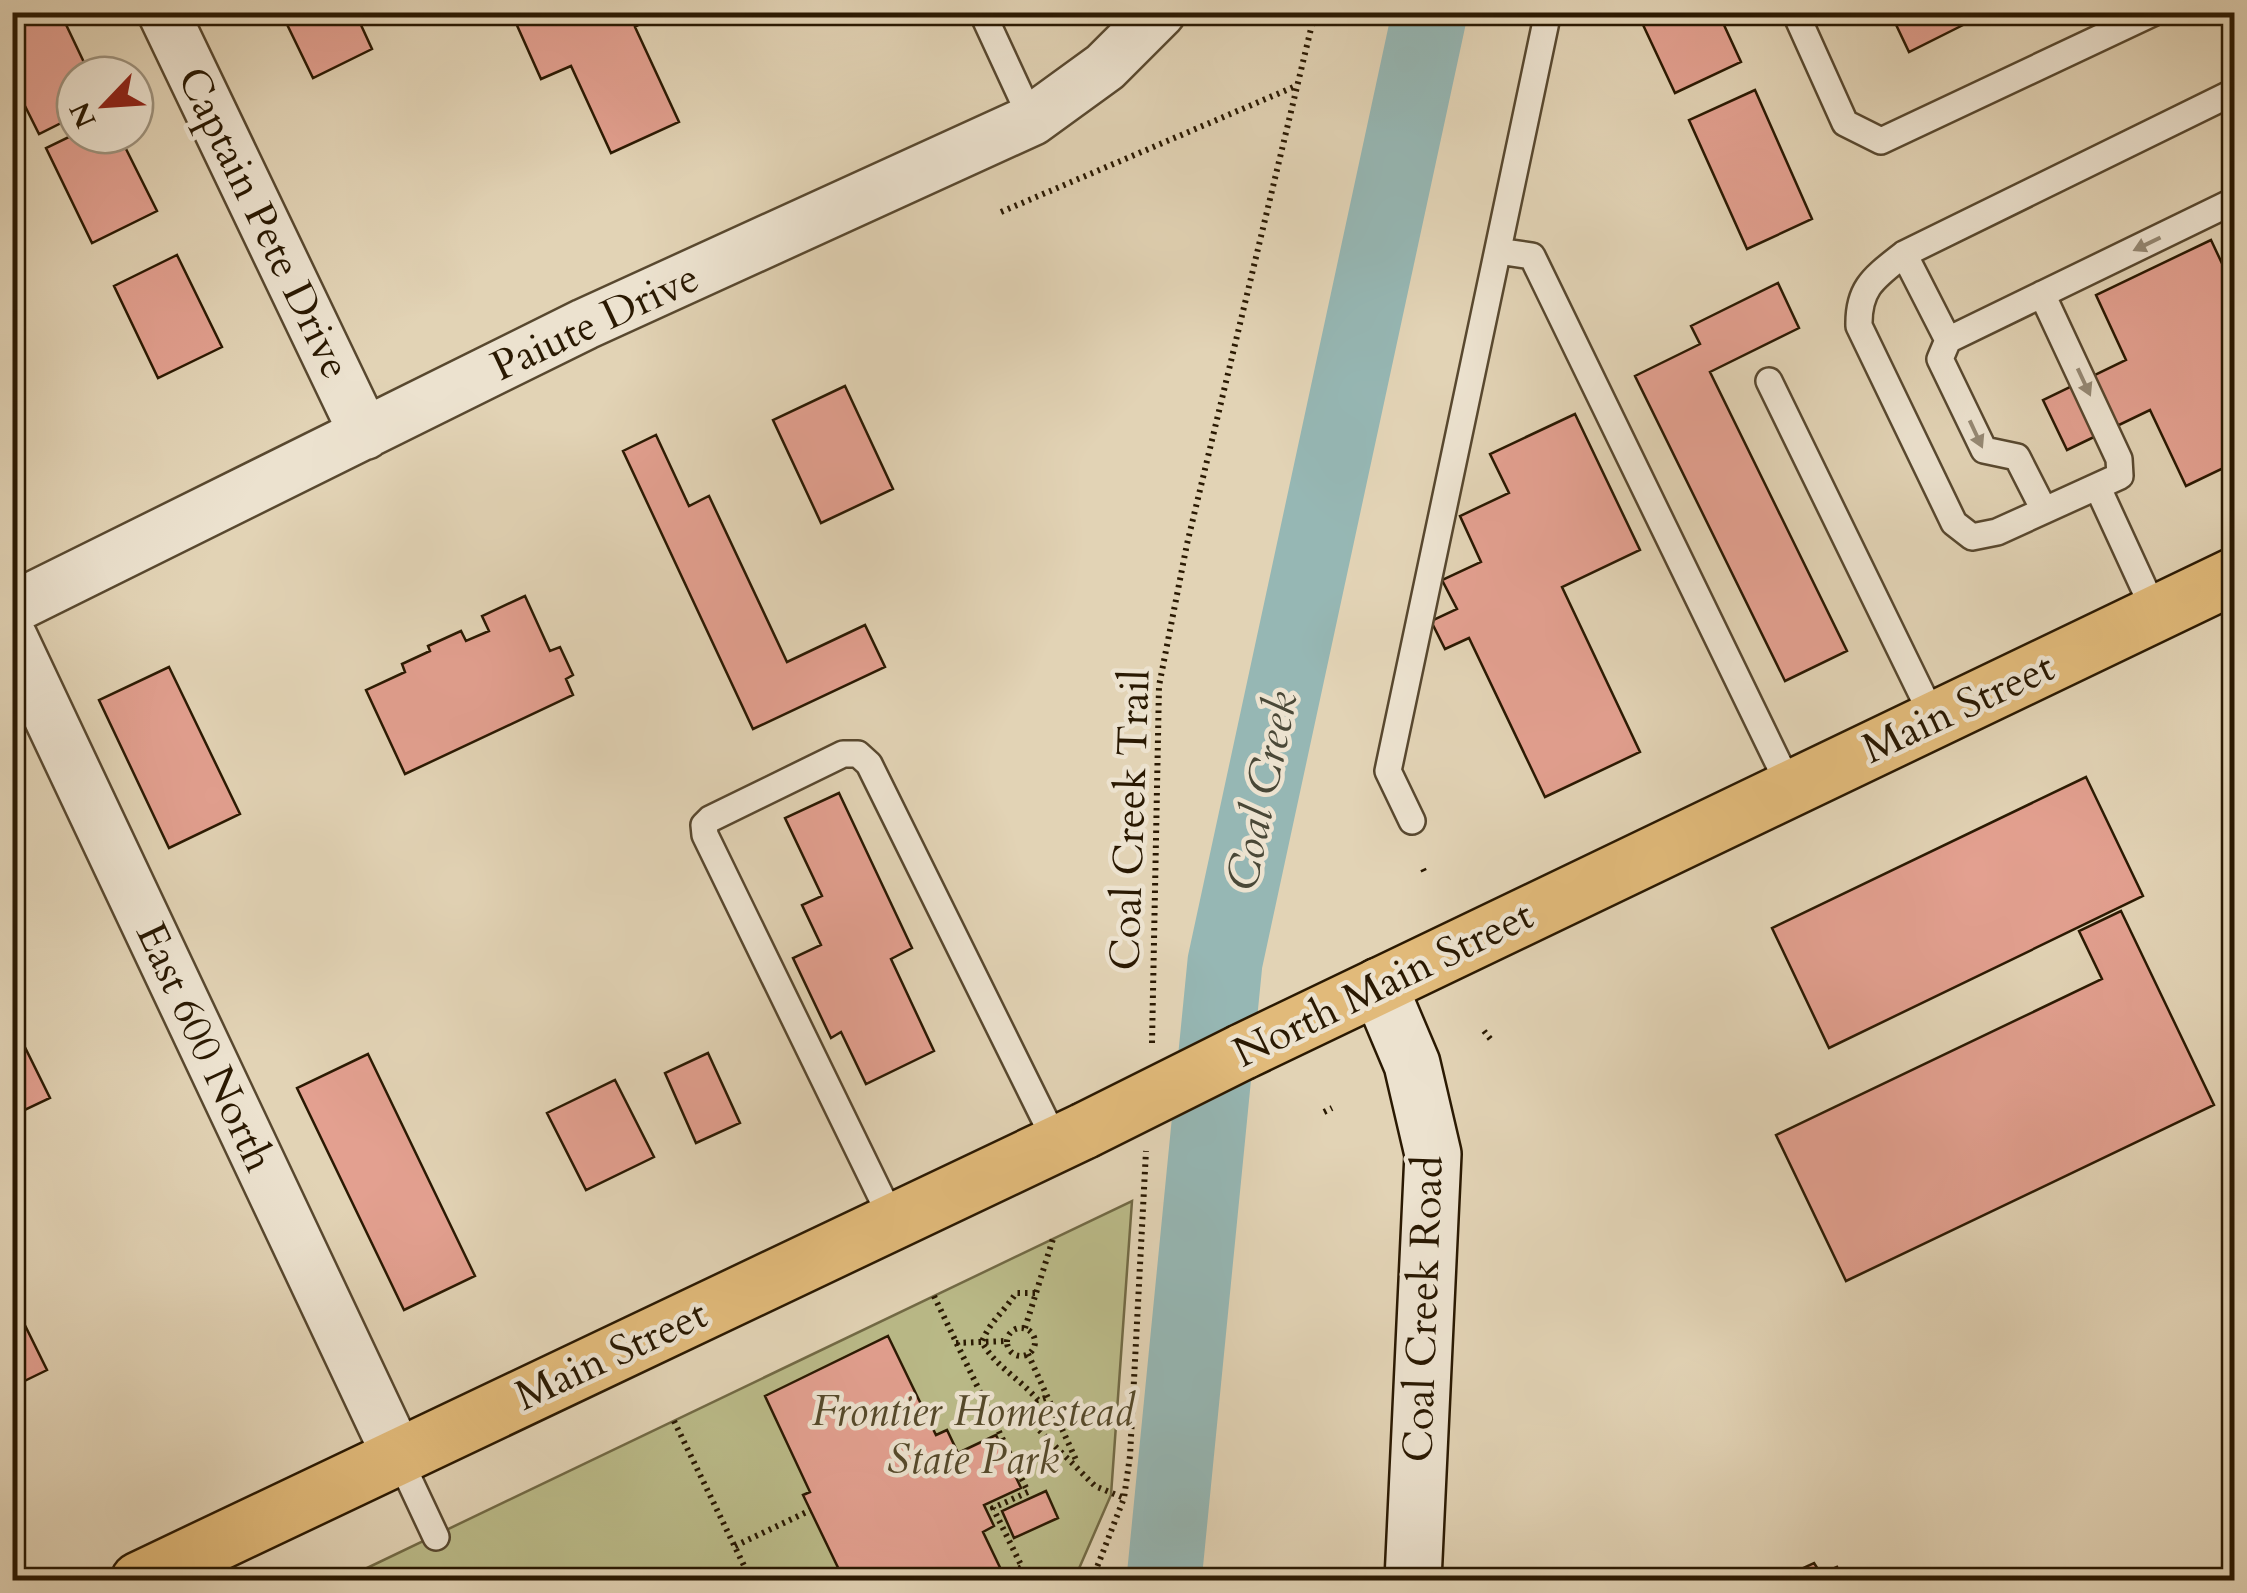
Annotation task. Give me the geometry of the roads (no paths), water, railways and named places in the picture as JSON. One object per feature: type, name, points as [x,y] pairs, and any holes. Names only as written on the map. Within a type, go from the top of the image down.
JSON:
[{"type":"main road","name":"Main Street","points":[[1682,839],[2234,576]]},
{"type":"main road","name":"North Main Street","points":[[1071,1137],[1682,839]]},
{"type":"main road","name":"Coal Creek Road","points":[[1379,986],[1412,1064],[1433,1154],[1413,1580]]},
{"type":"main road","name":"Main Street","points":[[139,1580],[1071,1137]]},
{"type":"street","name":"Captain Pete Drive","points":[[162,12],[365,434]]},
{"type":"street","name":"Paiute Drive","points":[[12,608],[585,324],[1032,120],[1106,67],[1160,12]]},
{"type":"street","name":"East 600 North","points":[[12,638],[398,1456]]},
{"type":"lane","points":[[982,12],[1032,120]]},
{"type":"lane","points":[[1412,821],[1388,771],[1548,12]]},
{"type":"lane","points":[[1795,12],[1846,123],[1881,141],[2156,12]]},
{"type":"lane","points":[[2042,294],[2119,460],[2120,476],[1996,532],[1972,537],[1954,523],[1859,326],[1858,300],[1875,277],[1904,254],[2228,95],[2234,122]]},
{"type":"lane","points":[[2044,510],[2017,457],[1984,450],[1940,359],[1948,340],[2234,201]]},
{"type":"lane","points":[[1498,250],[1532,256],[1790,787]]},
{"type":"lane","points":[[1904,254],[1948,340]]},
{"type":"lane","points":[[1770,380],[1934,719]]},
{"type":"lane","points":[[2098,488],[2156,614]]},
{"type":"lane","points":[[893,1221],[704,835],[704,825],[710,819],[843,754],[858,754],[869,764],[1071,1137]]},
{"type":"lane","points":[[398,1456],[436,1537]]},
{"type":"waterway","name":"Coal Creek","points":[[1164,1580],[1225,962],[1430,12]]},
{"type":"park label","name":"Frontier Homestead State Park","points":[[973,1435]]}]
